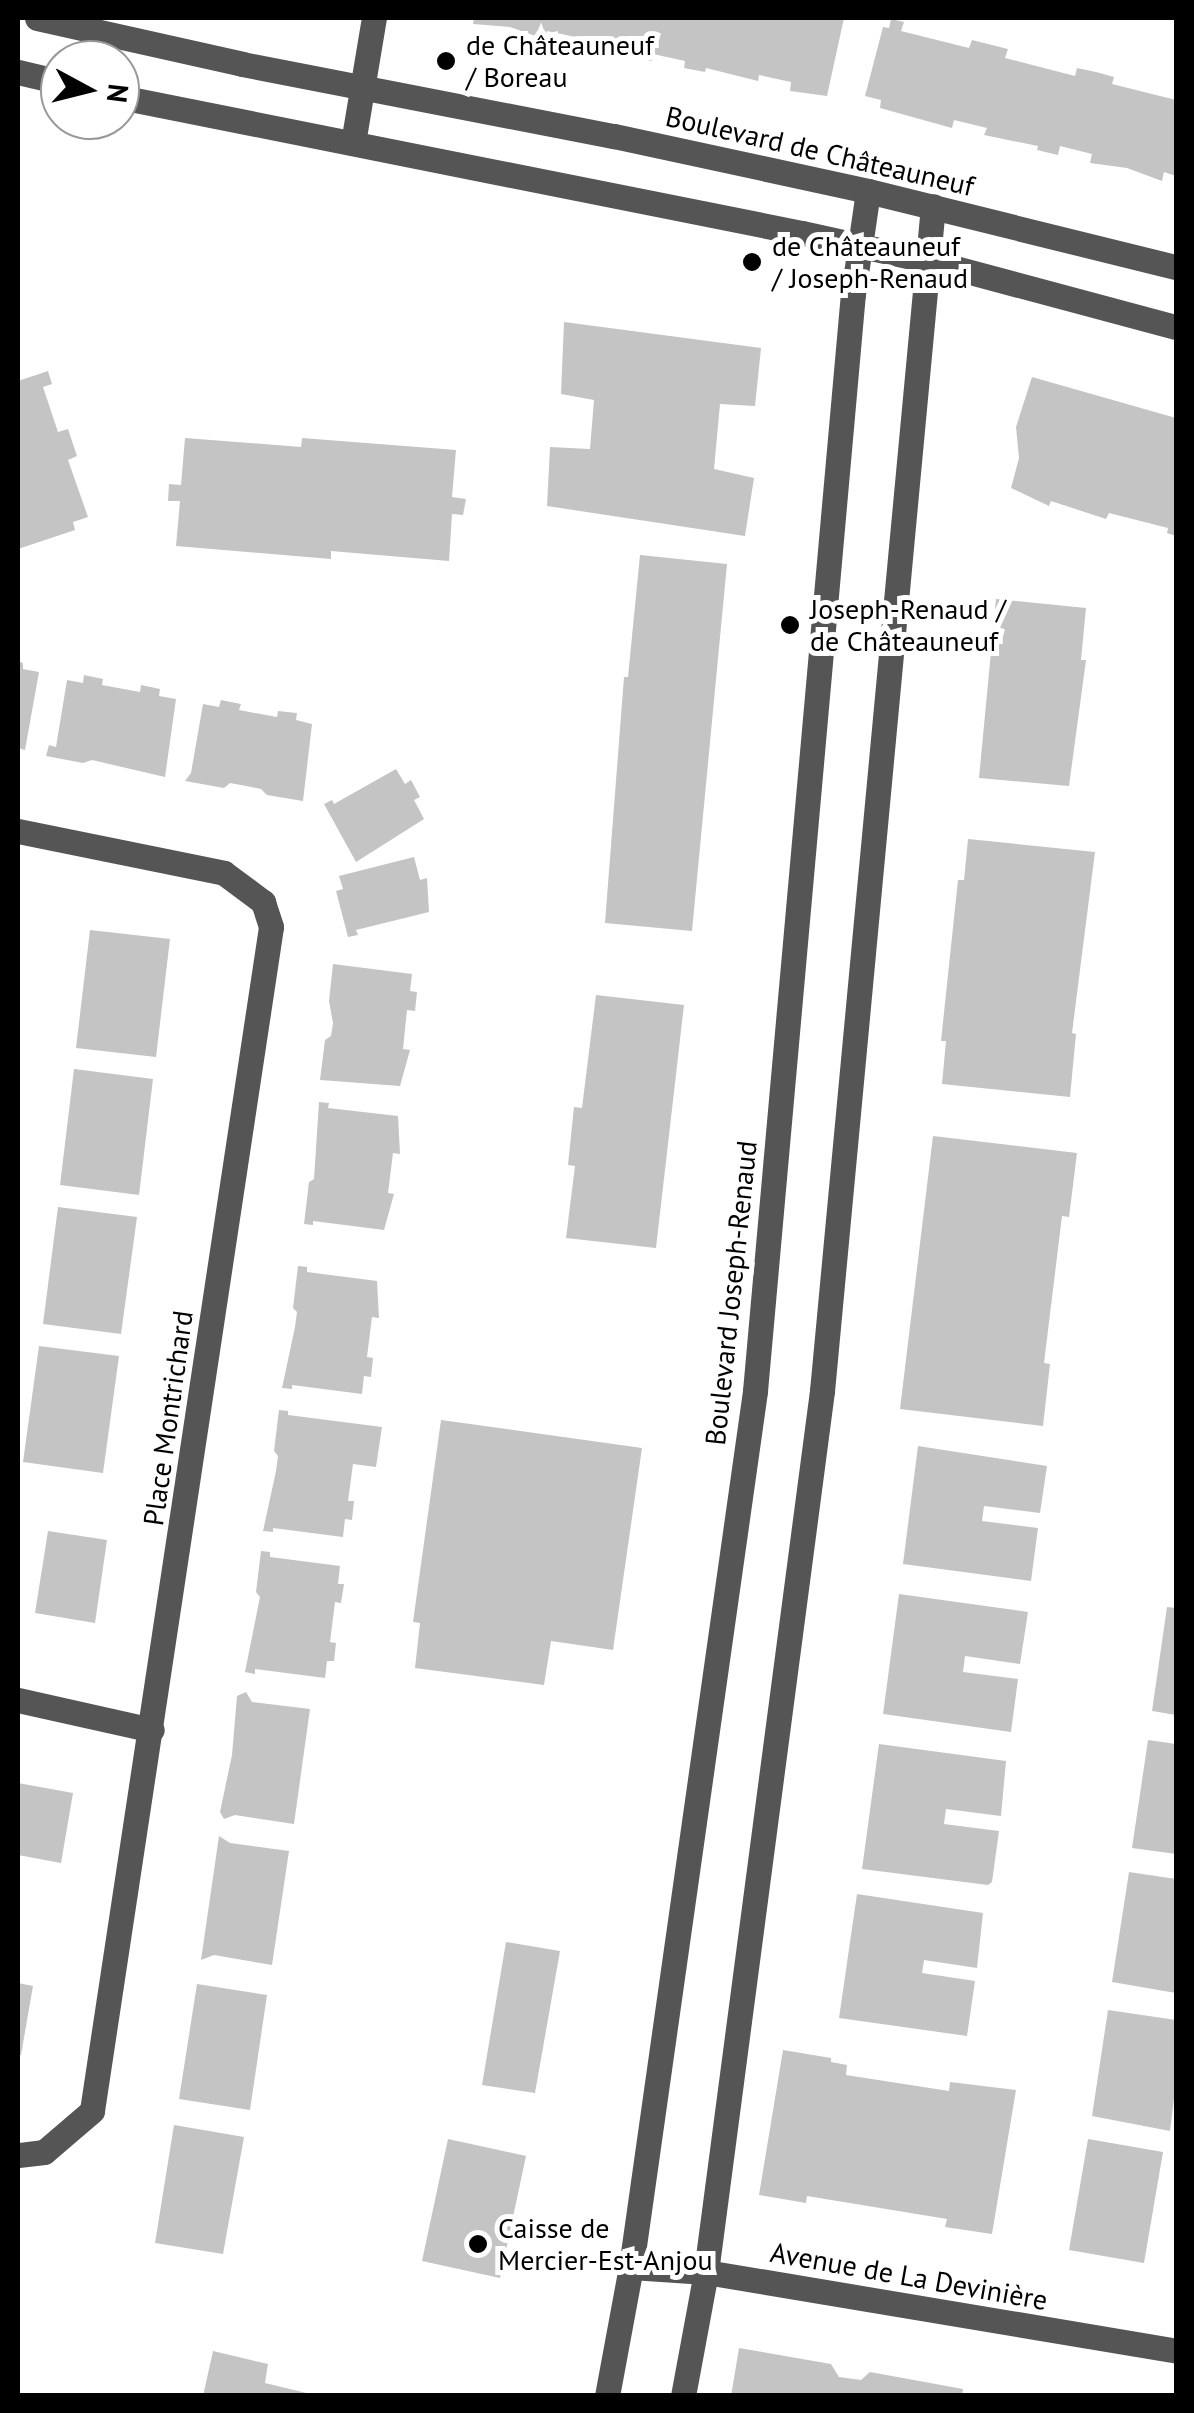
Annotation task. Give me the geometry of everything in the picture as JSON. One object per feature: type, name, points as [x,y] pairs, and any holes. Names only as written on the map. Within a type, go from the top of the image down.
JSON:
[{"type":"street","name":"Boulevard de Châteauneuf","points":[[37,18],[242,64],[868,191],[1176,267]]},
{"type":"street","points":[[352,143],[374,18]]},
{"type":"street","points":[[140,100],[929,261],[1176,327]]},
{"type":"street","name":"Boulevard Joseph-Renaud","points":[[607,2396],[631,2267],[754,1391],[858,246],[868,191]]},
{"type":"street","points":[[683,2396],[706,2272],[822,1391],[933,206]]},
{"type":"street","name":"Place Montrichard","points":[[18,832],[224,873],[263,902],[271,927],[92,2111],[44,2152],[18,2155]]},
{"type":"street","points":[[18,1700],[152,1730]]},
{"type":"street","name":"Avenue de La Devinière","points":[[631,2267],[706,2272],[1176,2351]]},
{"type":"building","points":[[474,18],[844,18],[827,96],[790,91],[791,82],[759,75],[758,81],[706,68],[705,72],[684,68],[685,61],[653,54],[652,61],[630,56],[631,53],[578,45],[580,38],[547,31],[544,39],[510,27],[473,24]]},
{"type":"building","points":[[891,19],[904,22],[901,31],[969,48],[972,40],[1008,49],[1005,58],[1075,76],[1077,68],[1096,72],[1114,77],[1112,84],[1176,100],[1176,176],[1164,172],[1162,181],[1127,168],[1090,163],[1092,154],[1060,146],[1058,155],[1037,150],[1038,146],[984,135],[987,128],[954,120],[952,128],[880,108],[881,100],[865,96],[883,27],[889,28]]},
{"type":"building","points":[[564,322],[761,348],[755,406],[720,404],[714,469],[754,478],[745,536],[547,506],[550,447],[590,449],[594,400],[561,394]]},
{"type":"building","points":[[48,371],[52,384],[43,387],[58,432],[68,429],[77,456],[68,460],[88,517],[73,522],[75,530],[18,549],[18,381]]},
{"type":"building","points":[[1032,377],[1176,418],[1176,536],[1167,533],[1168,528],[1109,513],[1106,519],[1051,501],[1049,506],[1011,488],[1019,458],[1016,427]]},
{"type":"building","points":[[185,438],[301,447],[302,438],[456,450],[452,497],[466,499],[463,515],[452,514],[449,561],[331,551],[331,559],[176,546],[180,501],[168,501],[169,484],[181,485]]},
{"type":"building","points":[[640,555],[727,564],[692,931],[605,923],[624,677],[628,677]]},
{"type":"building","points":[[996,599],[1086,608],[1081,660],[1086,660],[1069,786],[979,778]]},
{"type":"building","points":[[18,661],[23,663],[23,669],[39,672],[25,750],[18,748]]},
{"type":"building","points":[[84,675],[103,679],[102,685],[140,692],[141,685],[160,689],[159,696],[176,699],[165,777],[92,760],[83,763],[46,756],[49,745],[56,747],[67,680],[83,683]]},
{"type":"building","points":[[221,700],[241,704],[239,710],[277,717],[278,711],[297,713],[296,720],[312,724],[303,801],[230,783],[224,788],[185,781],[191,773],[203,704],[219,707]]},
{"type":"building","points":[[396,769],[405,784],[411,780],[420,797],[414,800],[424,819],[356,862],[324,804],[332,800],[334,804]]},
{"type":"building","points":[[968,839],[1095,852],[1072,1033],[1076,1034],[1070,1097],[942,1084],[946,1041],[941,1041],[958,880],[964,880]]},
{"type":"building","points":[[414,857],[420,880],[427,878],[429,912],[356,930],[358,935],[348,937],[336,891],[343,889],[339,876]]},
{"type":"building","points":[[90,930],[170,939],[156,1057],[76,1048]]},
{"type":"building","points":[[333,964],[412,974],[410,991],[417,992],[415,1011],[407,1010],[403,1049],[410,1050],[400,1086],[320,1080],[325,1040],[331,1036],[333,1023],[329,1001]]},
{"type":"building","points":[[596,995],[684,1005],[656,1248],[566,1238],[575,1166],[568,1165],[574,1107],[582,1108]]},
{"type":"building","points":[[74,1069],[153,1079],[139,1195],[60,1185]]},
{"type":"building","points":[[319,1102],[329,1103],[328,1108],[398,1116],[400,1154],[393,1153],[388,1193],[394,1194],[384,1230],[313,1221],[313,1225],[304,1224],[309,1182],[314,1179]]},
{"type":"building","points":[[933,1136],[1077,1153],[1069,1217],[1062,1216],[1044,1363],[1050,1364],[1043,1426],[900,1409]]},
{"type":"building","points":[[58,1207],[137,1217],[121,1334],[43,1324]]},
{"type":"building","points":[[298,1266],[307,1267],[307,1272],[377,1281],[379,1318],[372,1317],[367,1357],[373,1358],[371,1377],[364,1376],[362,1394],[292,1385],[292,1389],[282,1388],[297,1312],[293,1308]]},
{"type":"building","points":[[39,1346],[119,1356],[103,1473],[23,1462]]},
{"type":"building","points":[[279,1410],[288,1411],[288,1415],[382,1427],[376,1467],[353,1464],[348,1501],[354,1501],[352,1520],[345,1519],[343,1537],[273,1528],[273,1532],[263,1531],[278,1456],[274,1451]]},
{"type":"building","points":[[441,1420],[642,1448],[613,1650],[551,1641],[544,1685],[415,1668],[420,1623],[413,1622]]},
{"type":"building","points":[[918,1446],[1047,1466],[1040,1513],[984,1506],[982,1521],[1038,1528],[1031,1581],[903,1564]]},
{"type":"building","points":[[48,1531],[107,1540],[95,1623],[35,1613]]},
{"type":"building","points":[[261,1551],[270,1552],[270,1557],[340,1566],[338,1584],[344,1584],[341,1603],[335,1602],[330,1642],[336,1643],[334,1661],[327,1661],[325,1678],[255,1669],[255,1674],[245,1672],[260,1597],[256,1592]]},
{"type":"building","points":[[899,1594],[1028,1612],[1020,1664],[965,1656],[963,1672],[1018,1679],[1011,1732],[883,1714]]},
{"type":"building","points":[[1167,1607],[1176,1608],[1176,1715],[1152,1711]]},
{"type":"building","points":[[246,1692],[252,1702],[310,1709],[294,1824],[235,1815],[224,1819],[220,1812],[232,1755],[237,1696]]},
{"type":"building","points":[[1148,1740],[1176,1744],[1176,1854],[1132,1848]]},
{"type":"building","points":[[879,1744],[1006,1761],[1001,1816],[946,1809],[944,1824],[999,1831],[992,1882],[988,1885],[862,1869]]},
{"type":"building","points":[[18,1783],[73,1793],[61,1863],[18,1855]]},
{"type":"building","points":[[219,1836],[230,1843],[289,1851],[272,1965],[214,1955],[201,1960]]},
{"type":"building","points":[[1129,1872],[1176,1879],[1176,1993],[1112,1982]]},
{"type":"building","points":[[857,1894],[983,1913],[977,1968],[924,1960],[922,1973],[975,1981],[967,2036],[839,2018]]},
{"type":"building","points":[[506,1942],[560,1951],[535,2093],[482,2085]]},
{"type":"building","points":[[18,1983],[33,1986],[21,2055],[18,2055]]},
{"type":"building","points":[[197,1984],[267,1995],[250,2110],[179,2099]]},
{"type":"building","points":[[1108,2010],[1176,2020],[1176,2082],[1170,2131],[1092,2116]]},
{"type":"building","points":[[783,2050],[831,2058],[831,2062],[847,2065],[846,2075],[949,2091],[950,2082],[1016,2090],[992,2234],[945,2227],[947,2219],[807,2196],[806,2203],[759,2195]]},
{"type":"building","points":[[174,2125],[244,2137],[223,2254],[155,2243]]},
{"type":"building","points":[[448,2139],[526,2156],[500,2278],[422,2261]]},
{"type":"building","points":[[1088,2139],[1163,2152],[1144,2263],[1069,2250]]},
{"type":"building","points":[[739,2348],[831,2364],[839,2377],[861,2380],[870,2372],[963,2389],[962,2396],[731,2396]]},
{"type":"building","points":[[213,2351],[268,2364],[265,2383],[319,2396],[203,2396]]},
{"type":"place","name":"de Châteauneuf / Boreau","points":[[446,61]]},
{"type":"place","name":"de Châteauneuf / Joseph-Renaud","points":[[752,262]]},
{"type":"place","name":"Joseph-Renaud / de Châteauneuf","points":[[790,625]]},
{"type":"place","name":"Caisse de Mercier-Est-Anjou","points":[[478,2244]]}]
